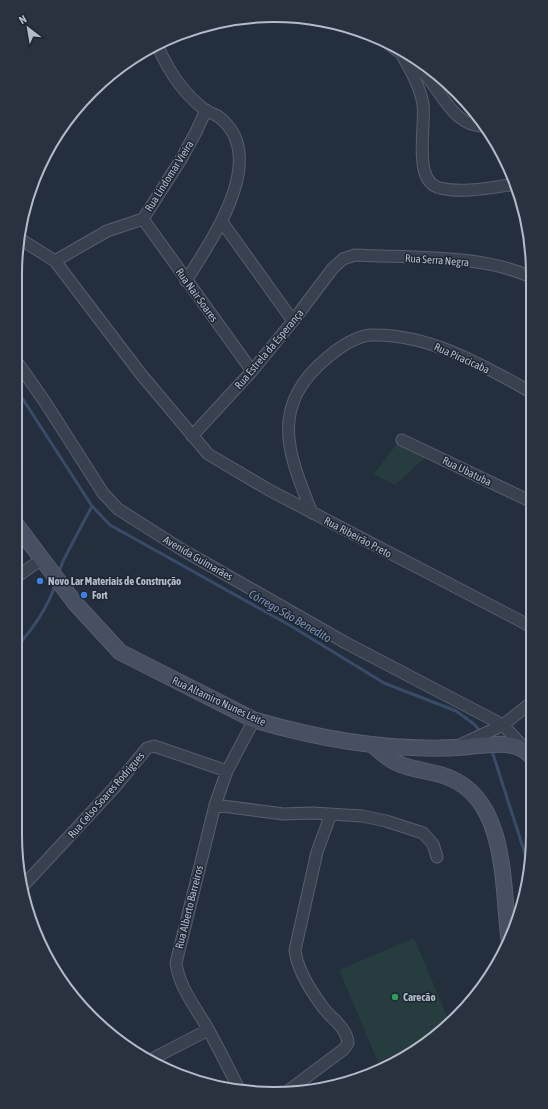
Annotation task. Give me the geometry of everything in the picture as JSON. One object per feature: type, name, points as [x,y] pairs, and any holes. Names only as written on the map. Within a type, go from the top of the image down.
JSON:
[{"type":"main road","name":"Rua Altamiro Nunes Leite","points":[[22,532],[60,585],[96,628],[120,652],[254,720],[275,726],[373,746],[509,745],[526,754]]},
{"type":"main road","points":[[373,746],[393,762],[403,766],[435,772],[452,778],[473,794],[480,803],[493,828],[499,847],[508,929]]},
{"type":"street","points":[[159,50],[172,75],[183,90],[206,110],[219,117],[231,131],[236,142],[239,155],[238,177],[222,222],[186,281]]},
{"type":"street","points":[[404,58],[414,75],[423,105],[425,124],[422,162],[424,174],[430,183],[439,188],[452,190],[510,185]]},
{"type":"street","points":[[408,60],[421,70],[460,118],[471,124],[477,125]]},
{"type":"street","name":"Rua Lindomar Vieira","points":[[54,261],[107,231],[142,219],[180,161],[206,110]]},
{"type":"street","name":"Rua Nair Soares","points":[[142,219],[252,370]]},
{"type":"street","points":[[222,222],[294,321]]},
{"type":"street","name":"Rua Ribeirão Preto","points":[[24,242],[54,261],[192,436],[208,454],[243,476],[312,513],[526,624]]},
{"type":"street","name":"Rua Serra Negra","points":[[342,259],[355,255],[461,261],[493,265],[526,275]]},
{"type":"street","name":"Rua Estrela da Esperança","points":[[192,436],[294,321],[333,268],[342,259]]},
{"type":"street","name":"Rua Piracicaba","points":[[312,513],[290,452],[288,438],[292,407],[302,384],[313,371],[336,351],[349,343],[372,335],[420,341],[447,350],[526,390]]},
{"type":"street","name":"Avenida Guimarães","points":[[22,369],[45,402],[103,493],[118,509],[181,549],[346,643],[500,726],[526,751]]},
{"type":"street","name":"Rua Ubatuba","points":[[402,440],[526,499]]},
{"type":"street","points":[[22,575],[46,565]]},
{"type":"street","points":[[460,745],[500,726],[526,706]]},
{"type":"street","name":"Rua Alberto Barreiros","points":[[236,1084],[181,980],[176,963],[216,805],[227,771],[254,720]]},
{"type":"street","name":"Rua Celso Soares Rodrigues","points":[[27,882],[109,794],[147,748],[154,746],[182,754],[227,771]]},
{"type":"street","points":[[216,805],[283,814],[331,814],[362,816],[386,821],[423,833],[433,844],[437,857]]},
{"type":"street","points":[[295,1086],[344,1049],[348,1043],[345,1032],[322,1006],[304,975],[296,958],[295,950],[317,852],[331,814]]},
{"type":"street","points":[[156,1057],[208,1030]]},
{"type":"green space","points":[[399,441],[429,454],[395,485],[374,474]]},
{"type":"green space","name":"Carecão","points":[[414,938],[448,1017],[414,1045],[378,1062],[339,970]]},
{"type":"waterway","name":"Córrego São Benedito","points":[[22,398],[92,506],[110,525],[291,626],[384,683],[456,711],[474,724],[482,733]]},
{"type":"waterway","points":[[59,572],[63,561],[92,506]]},
{"type":"waterway","points":[[22,640],[48,603],[55,585]]},
{"type":"waterway","name":"Córrego São Benedito","points":[[491,748],[525,853]]},
{"type":"place","name":"Novo Lar Materiais de Construção","points":[[40,581]]},
{"type":"place","name":"Fort","points":[[84,595]]},
{"type":"place","name":"Carecão","points":[[395,997]]}]
